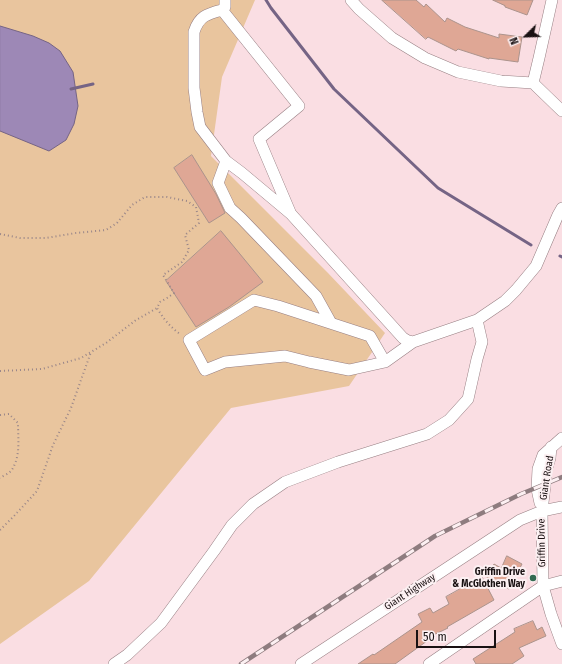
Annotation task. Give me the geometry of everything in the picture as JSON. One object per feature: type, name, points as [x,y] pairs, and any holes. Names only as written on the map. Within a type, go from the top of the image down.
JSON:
[{"type":"street","points":[[351,0],[392,38],[425,58],[458,72],[501,81],[533,83],[562,111]]},
{"type":"street","points":[[533,83],[540,58],[552,0]]},
{"type":"street","points":[[291,214],[259,138],[299,106],[224,5],[204,16],[197,24],[194,32],[194,88],[200,127],[226,161],[291,214],[403,338],[413,342]]},
{"type":"street","points":[[226,161],[218,183],[230,208],[316,296],[330,323]]},
{"type":"street","points":[[385,362],[370,336],[278,306],[254,300],[189,340],[205,370],[225,362],[285,356],[349,370],[385,362],[413,342],[477,320],[505,301],[536,266],[562,208]]},
{"type":"street","points":[[114,664],[127,655],[161,623],[232,525],[253,504],[285,482],[338,462],[427,434],[449,420],[468,399],[482,342],[477,320]]},
{"type":"street","name":"Giant Road","points":[[542,511],[537,489],[538,469],[543,455],[562,438]]},
{"type":"street","name":"Giant Highway","points":[[300,664],[520,520],[542,511],[562,507]]},
{"type":"street","name":"Griffin Drive","points":[[542,511],[543,586],[562,644]]},
{"type":"street","points":[[429,664],[543,586],[562,581]]},
{"type":"path","points":[[0,234],[20,238],[46,238],[106,230],[117,223],[132,205],[145,197],[167,197],[187,201],[196,207],[199,223],[185,235],[189,250],[182,262],[163,275],[174,293],[160,302],[157,308],[136,320],[106,343],[81,358],[42,369],[0,371]]},
{"type":"path","points":[[157,308],[174,329],[189,340]]},
{"type":"path","points":[[0,530],[37,491],[52,445],[71,408],[91,352]]},
{"type":"path","points":[[0,415],[9,414],[18,423],[17,458],[10,472],[0,478]]},
{"type":"shaded area","points":[[0,0],[255,0],[222,77],[211,156],[328,273],[385,333],[349,386],[231,408],[89,581],[0,644]]},
{"type":"shaded area","points":[[0,26],[33,36],[49,43],[60,51],[73,72],[78,106],[74,124],[66,140],[49,151],[0,131]]},
{"type":"building","points":[[382,0],[416,0],[424,7],[426,4],[445,22],[447,18],[465,27],[499,38],[499,34],[522,37],[518,62],[489,59],[458,49],[456,51],[428,37],[426,39]]},
{"type":"building","points":[[493,0],[533,0],[527,15],[505,7]]},
{"type":"building","points":[[192,155],[216,194],[225,213],[209,223],[174,168]]},
{"type":"building","points":[[221,231],[263,282],[229,307],[196,327],[166,281]]},
{"type":"building","points":[[507,556],[522,564],[509,589],[487,578],[494,564],[501,568]]},
{"type":"building","points":[[482,577],[494,600],[447,627],[448,628],[425,639],[427,641],[395,664],[358,664],[373,654],[374,655],[422,622],[418,614],[430,608],[433,613],[449,604],[446,597]]},
{"type":"building","points":[[533,621],[537,630],[542,627],[546,636],[519,648],[524,656],[512,664],[476,664],[473,659],[515,632],[514,629]]},
{"type":"waterway","points":[[266,0],[334,89],[438,188],[531,245]]},
{"type":"waterway","points":[[71,89],[93,84]]},
{"type":"railway","points":[[241,664],[435,536],[521,494],[562,477]]},
{"type":"place","name":"Griffin Drive & McGlothen Way","points":[[533,578]]}]
